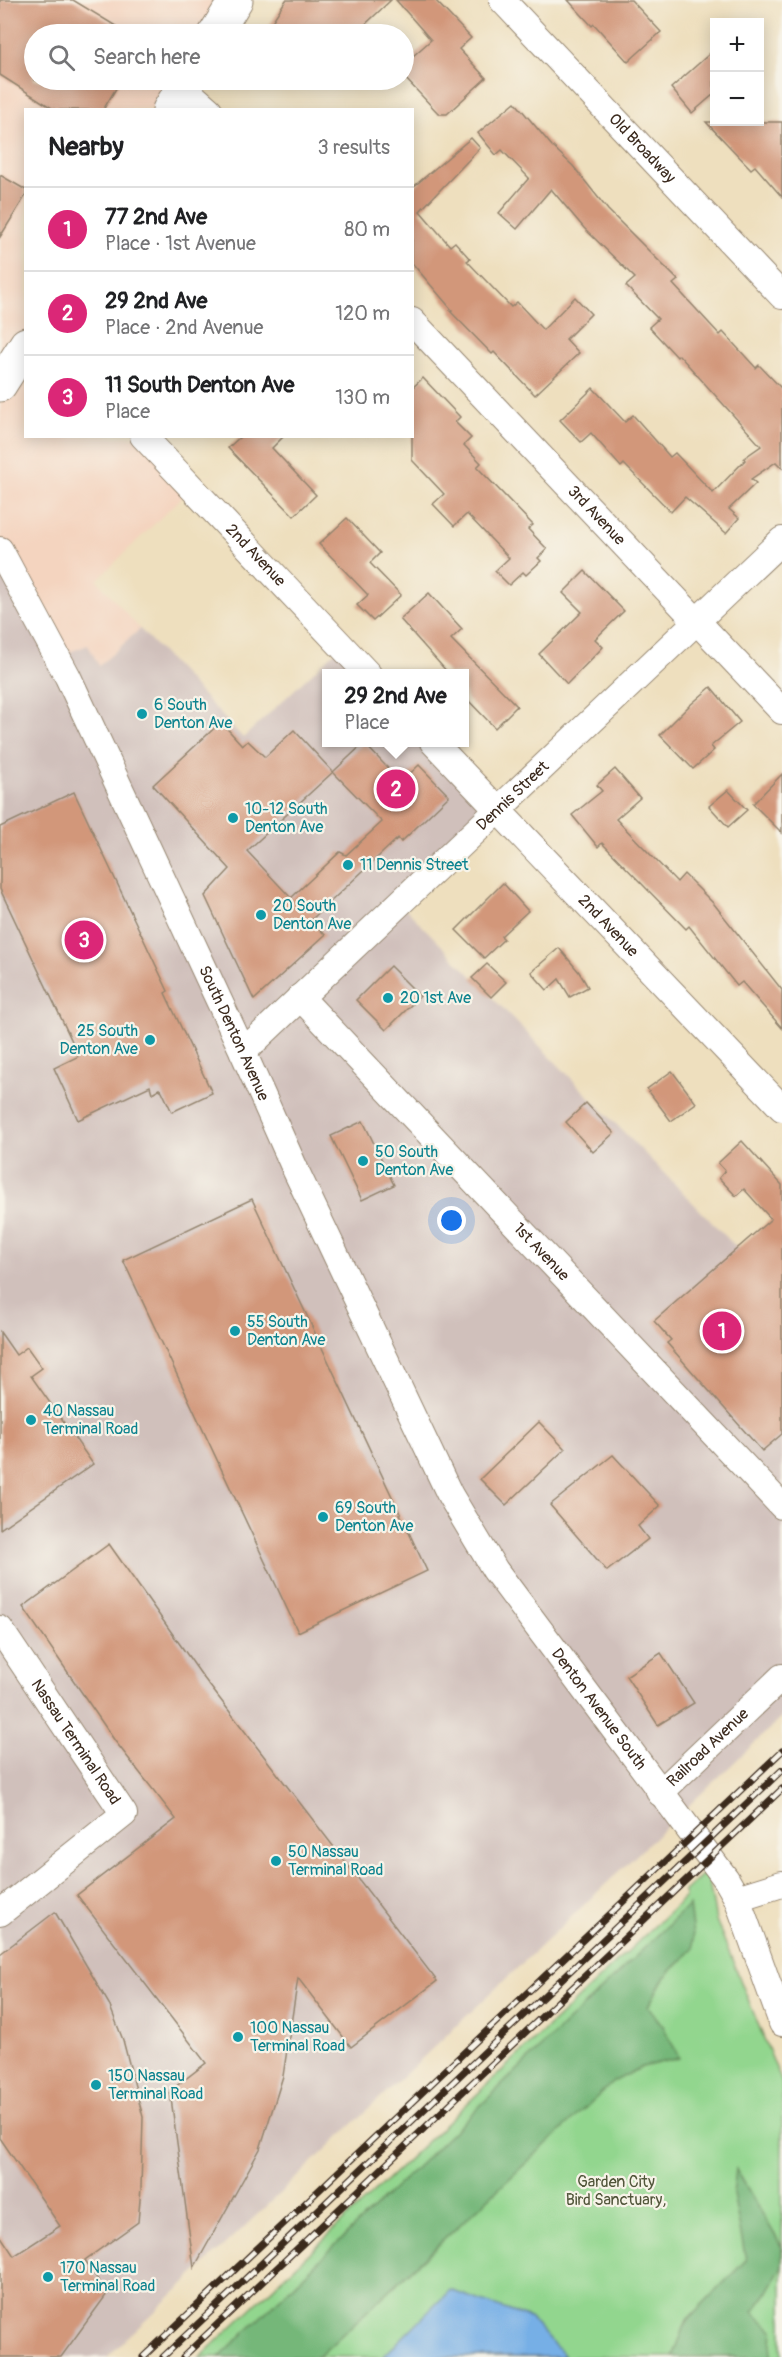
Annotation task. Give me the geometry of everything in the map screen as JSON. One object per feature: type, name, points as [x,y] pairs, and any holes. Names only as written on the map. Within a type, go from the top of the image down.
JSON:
[{"type":"main road","points":[[221,24],[236,0]]},
{"type":"main road","points":[[0,385],[24,347]]},
{"type":"street","name":"Old Broadway","points":[[502,0],[782,296]]},
{"type":"street","points":[[179,92],[206,108]]},
{"type":"street","name":"3rd Avenue","points":[[414,323],[782,711]]},
{"type":"street","name":"2nd Avenue","points":[[145,438],[363,669]]},
{"type":"street","name":"Dennis Street","points":[[243,1052],[782,540]]},
{"type":"street","name":"South Denton Avenue","points":[[0,550],[68,677],[316,1214],[450,1496],[463,1518]]},
{"type":"street","name":"2nd Avenue","points":[[438,747],[782,1108]]},
{"type":"street","name":"1st Avenue","points":[[300,997],[782,1506]]},
{"type":"street","name":"Denton Avenue South","points":[[463,1518],[495,1570],[726,1879],[737,1898],[782,2023]]},
{"type":"street","name":"Nassau Terminal Road","points":[[0,1629],[124,1814],[0,1913]]},
{"type":"street","name":"Railroad Avenue","points":[[660,1793],[782,1677]]},
{"type":"street","points":[[737,1898],[782,1884]]},
{"type":"shaded area","points":[[0,0],[242,0],[226,24],[24,24],[24,90],[195,90],[202,108],[24,108],[24,438],[140,438],[189,490],[97,580],[140,629],[99,666],[59,656],[0,548]]},
{"type":"shaded area","points":[[0,548],[59,656],[88,645],[99,666],[140,629],[243,738],[340,647],[361,669],[322,669],[322,747],[434,747],[495,811],[399,902],[742,1253],[782,1217],[782,1717],[107,2357],[0,2357]]},
{"type":"green space","name":"Garden City Bird Sanctuary,","points":[[707,1871],[716,1920],[782,2083],[782,2357],[200,2357],[685,1897],[684,1891]]},
{"type":"green space","points":[[689,1905],[693,1949],[664,1978],[648,2007],[663,2026],[679,2058],[642,2067],[613,2082],[318,2357],[219,2357]]},
{"type":"green space","points":[[736,2169],[782,2247],[782,2266],[766,2295],[753,2312],[773,2330],[771,2357],[673,2357],[687,2320],[746,2260],[733,2194]]},
{"type":"water","points":[[450,2290],[530,2318],[565,2357],[383,2357]]},
{"type":"building","points":[[0,0],[73,0],[113,24],[24,24],[24,90],[115,90],[104,108],[52,108],[0,75]]},
{"type":"building","points":[[286,0],[391,0],[366,24],[270,24]]},
{"type":"building","points":[[396,0],[435,0],[471,38],[459,49],[486,78],[447,114],[439,114],[414,88],[414,55],[431,40]]},
{"type":"building","points":[[568,0],[631,0],[661,32],[628,62],[594,24],[592,26]]},
{"type":"building","points":[[710,54],[710,97],[692,113],[671,88]]},
{"type":"building","points":[[515,102],[552,146],[573,166],[608,210],[678,280],[673,284],[720,335],[723,332],[756,368],[759,365],[782,389],[782,468],[776,462],[751,479],[756,483],[729,509],[739,518],[726,533],[685,497],[671,512],[624,464],[621,467],[591,433],[581,442],[560,420],[593,388],[625,422],[633,415],[670,457],[675,453],[713,493],[745,460],[744,458],[761,446],[679,355],[677,357],[649,327],[658,319],[626,286],[635,278],[584,228],[551,189],[517,229],[499,213],[529,178],[502,150],[496,155],[478,133]]},
{"type":"building","points":[[706,122],[710,122],[710,126],[764,126],[764,122],[782,122],[782,197],[755,166],[751,169]]},
{"type":"building","points":[[471,138],[480,148],[420,211],[450,246],[455,242],[470,259],[467,261],[511,307],[517,302],[543,330],[575,297],[591,314],[566,339],[579,353],[535,395],[450,311],[452,310],[414,265],[414,186]]},
{"type":"building","points":[[0,175],[24,189],[24,198],[0,237]]},
{"type":"building","points":[[423,378],[460,417],[455,422],[471,438],[464,445],[481,463],[477,467],[533,525],[528,529],[547,549],[538,558],[541,561],[526,575],[523,572],[509,585],[495,571],[509,558],[467,514],[454,526],[433,504],[444,494],[412,460],[414,386]]},
{"type":"building","points":[[239,438],[282,438],[272,448],[316,495],[294,516],[228,448]]},
{"type":"building","points":[[347,518],[380,553],[370,563],[401,595],[373,621],[357,605],[368,595],[319,544]]},
{"type":"building","points":[[585,571],[624,611],[595,639],[603,647],[567,684],[539,654],[582,612],[563,593]]},
{"type":"building","points":[[429,593],[462,629],[451,639],[517,706],[495,728],[469,701],[469,669],[445,669],[400,619]]},
{"type":"building","points":[[711,687],[740,722],[711,746],[714,750],[693,769],[660,735]]},
{"type":"building","points":[[221,722],[242,745],[248,741],[265,757],[294,730],[333,772],[360,747],[368,747],[401,782],[419,765],[449,796],[401,842],[398,838],[311,920],[325,935],[254,1000],[205,896],[230,869],[153,785]],"holes":[[[333,772],[382,822],[346,855],[340,852],[291,898],[247,851]]]},
{"type":"building","points":[[615,769],[640,798],[616,819],[677,882],[684,874],[714,904],[782,990],[782,1028],[742,982],[737,986],[689,926],[686,929],[602,843],[598,847],[572,815],[602,791],[597,785]]},
{"type":"building","points":[[782,774],[782,833],[753,804]]},
{"type":"building","points":[[728,790],[747,810],[728,827],[709,806]]},
{"type":"building","points":[[74,792],[168,991],[165,993],[212,1093],[172,1112],[162,1091],[159,1089],[152,1093],[150,1086],[78,1120],[54,1068],[79,1056],[0,889],[0,827]]},
{"type":"building","points":[[503,883],[528,911],[501,936],[504,939],[484,958],[456,930]]},
{"type":"building","points":[[559,948],[588,987],[570,997],[559,979],[547,990],[531,972]]},
{"type":"building","points":[[487,964],[506,982],[491,997],[472,978]]},
{"type":"building","name":"20 1st Ave","points":[[390,966],[420,996],[386,1030],[356,1000]]},
{"type":"building","points":[[672,1071],[696,1103],[671,1121],[647,1089]]},
{"type":"building","points":[[586,1103],[614,1133],[593,1152],[566,1122]]},
{"type":"building","name":"50 South Denton Ave","points":[[363,1121],[394,1185],[362,1200],[331,1136]]},
{"type":"building","points":[[742,1141],[782,1185],[782,1434],[762,1451],[667,1343],[671,1340],[654,1321],[771,1219],[744,1189],[736,1196],[719,1178],[725,1171],[718,1163]]},
{"type":"building","points":[[252,1199],[427,1571],[298,1632],[123,1260]]},
{"type":"building","name":"40 Nassau Terminal Road","points":[[0,1332],[16,1355],[27,1347],[42,1368],[31,1376],[93,1464],[0,1529]]},
{"type":"building","points":[[539,1422],[565,1449],[506,1505],[480,1479]]},
{"type":"building","points":[[613,1455],[660,1506],[638,1526],[648,1539],[607,1571],[550,1505]]},
{"type":"building","points":[[109,1544],[203,1677],[437,1981],[351,2047],[298,1978],[283,2076],[260,2149],[194,2268],[170,2091],[206,2063],[77,1895],[176,1819],[115,1741],[23,1607]]},
{"type":"building","points":[[661,1653],[694,1703],[658,1725],[626,1676]]},
{"type":"building","name":"150 Nassau Terminal Road","points":[[55,1912],[109,2004],[123,2040],[143,2117],[138,2222],[85,2260],[107,2294],[61,2357],[0,2357],[0,2235],[14,2256],[60,2226],[0,2138],[0,1954]]},
{"type":"railway","points":[[143,2357],[782,1751]]},
{"type":"railway","points":[[163,2357],[782,1770]]},
{"type":"railway","points":[[183,2357],[782,1789]]},
{"type":"place","name":"6 South Denton Ave","points":[[142,714]]},
{"type":"place","name":"29 2nd Ave","points":[[396,789]]},
{"type":"place","name":"10-12 South Denton Ave","points":[[233,818]]},
{"type":"place","name":"11 Dennis Street","points":[[348,865]]},
{"type":"place","name":"20 South Denton Ave","points":[[261,915]]},
{"type":"place","name":"11 South Denton Ave","points":[[84,940]]},
{"type":"place","name":"20 1st Ave","points":[[388,998]]},
{"type":"place","name":"25 South Denton Ave","points":[[150,1040]]},
{"type":"place","name":"50 South Denton Ave","points":[[363,1161]]},
{"type":"place","name":"55 South Denton Ave","points":[[235,1331]]},
{"type":"place","name":"77 2nd Ave","points":[[722,1331]]},
{"type":"place","name":"40 Nassau Terminal Road","points":[[31,1420]]},
{"type":"place","name":"69 South Denton Ave","points":[[323,1517]]},
{"type":"place","name":"50 Nassau Terminal Road","points":[[276,1861]]},
{"type":"place","name":"100 Nassau Terminal Road","points":[[238,2037]]},
{"type":"place","name":"150 Nassau Terminal Road","points":[[96,2085]]},
{"type":"place","name":"170 Nassau Terminal Road","points":[[48,2277]]}]
